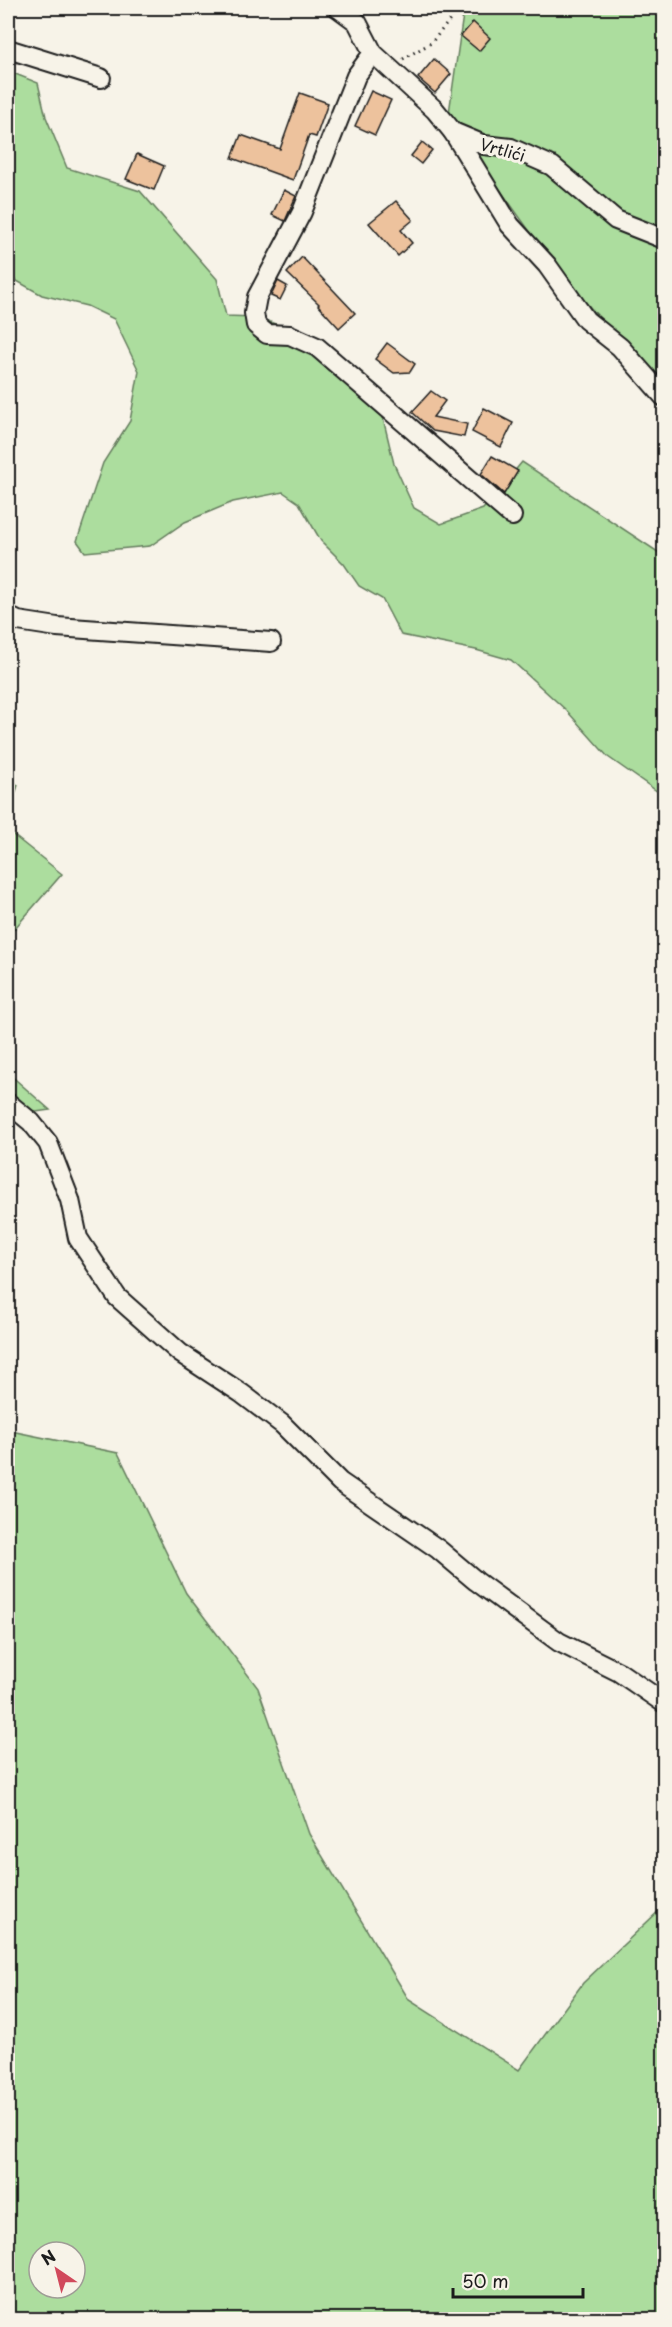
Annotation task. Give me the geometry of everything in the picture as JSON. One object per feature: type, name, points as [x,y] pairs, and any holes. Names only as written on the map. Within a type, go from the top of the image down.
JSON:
[{"type":"street","name":"Vrtlići","points":[[338,8],[357,22],[373,53],[435,110],[453,132],[484,145],[511,148],[552,166],[616,220],[664,239]]},
{"type":"street","points":[[8,50],[101,78]]},
{"type":"street","points":[[373,53],[356,76],[302,212],[257,297],[254,313],[256,325],[267,333],[290,335],[317,347],[512,516]]},
{"type":"street","points":[[453,132],[510,225],[547,265],[586,320],[620,347],[664,397]]},
{"type":"street","points":[[8,616],[18,621],[57,627],[271,642]]},
{"type":"street","points":[[8,1103],[31,1122],[48,1143],[70,1200],[78,1238],[117,1297],[180,1353],[241,1393],[282,1424],[340,1482],[438,1549],[476,1581],[559,1642],[619,1672],[664,1703]]},
{"type":"path","points":[[388,67],[430,43],[460,8]]},
{"type":"green space","points":[[464,8],[664,8],[664,386],[565,278],[448,120]]},
{"type":"green space","points":[[8,71],[38,83],[46,117],[67,168],[140,191],[217,279],[226,316],[257,317],[296,332],[382,414],[394,464],[414,508],[441,524],[483,509],[522,462],[664,556],[664,796],[608,757],[567,711],[511,660],[476,650],[401,635],[382,599],[359,586],[344,564],[321,541],[299,503],[283,492],[233,502],[185,522],[150,546],[85,552],[77,541],[103,463],[130,421],[139,371],[114,319],[87,306],[42,295],[8,276]]},
{"type":"green space","points":[[8,779],[18,785],[8,817]]},
{"type":"green space","points":[[8,831],[62,874],[8,936]]},
{"type":"green space","points":[[8,1073],[50,1110],[8,1116]]},
{"type":"green space","points":[[8,1427],[11,1431],[118,1453],[186,1593],[258,1688],[309,1834],[409,2000],[519,2070],[583,1983],[664,1906],[664,2319],[8,2319]]},
{"type":"building","points":[[473,22],[490,38],[479,51],[461,36]]},
{"type":"building","points":[[434,59],[451,74],[435,93],[418,78]]},
{"type":"building","points":[[371,91],[391,100],[375,135],[355,126]]},
{"type":"building","points":[[300,93],[328,103],[316,137],[309,135],[293,180],[232,158],[241,135],[280,149]]},
{"type":"building","points":[[422,142],[432,150],[421,164],[411,156]]},
{"type":"building","points":[[137,154],[164,166],[154,190],[126,179]]},
{"type":"building","points":[[284,190],[296,196],[285,221],[272,215]]},
{"type":"building","points":[[396,201],[413,220],[401,230],[412,243],[398,256],[369,223]]},
{"type":"building","points":[[302,257],[355,313],[339,328],[319,304],[287,273]]},
{"type":"building","points":[[278,281],[287,286],[280,300],[271,296]]},
{"type":"building","points":[[387,343],[415,364],[410,372],[394,373],[375,359]]},
{"type":"building","points":[[431,391],[445,401],[433,417],[467,424],[464,437],[433,431],[412,412]]},
{"type":"building","points":[[484,408],[513,423],[501,447],[472,432]]},
{"type":"building","points":[[492,456],[518,471],[504,494],[481,474]]}]
